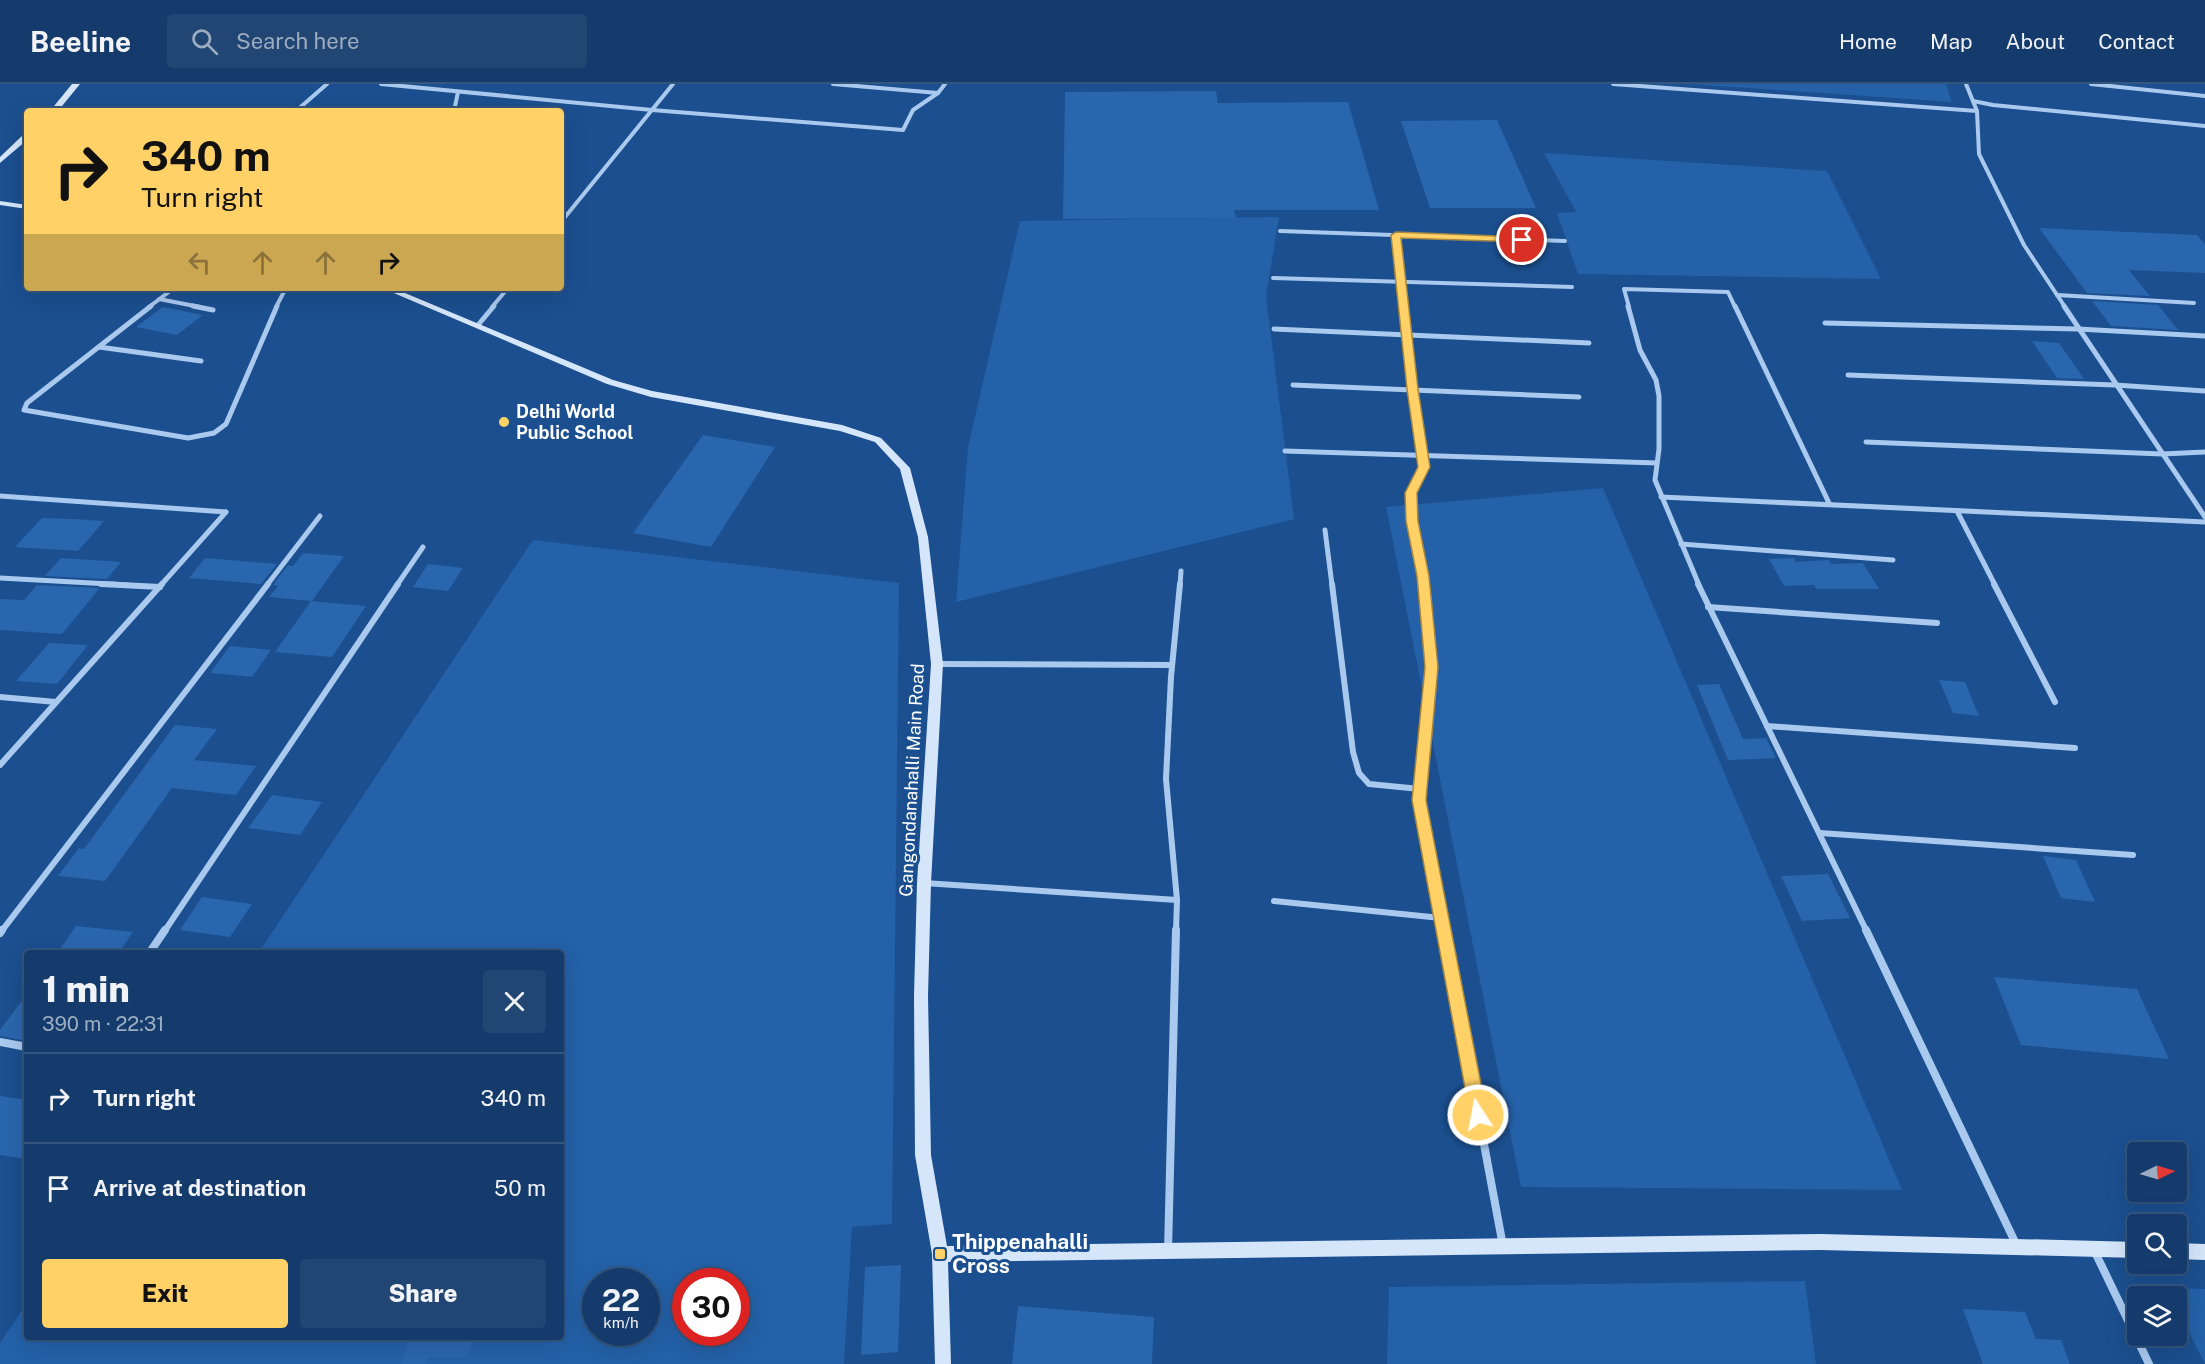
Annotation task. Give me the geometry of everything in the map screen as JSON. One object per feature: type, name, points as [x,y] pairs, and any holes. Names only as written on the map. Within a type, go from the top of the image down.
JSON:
[{"type":"street","points":[[56,108],[76,84]]},
{"type":"street","points":[[299,108],[327,84]]},
{"type":"street","points":[[381,84],[652,110],[903,130],[913,110],[938,93],[945,84]]},
{"type":"street","points":[[564,218],[673,84]]},
{"type":"street","points":[[833,84],[938,93]]},
{"type":"street","points":[[1613,84],[1977,111]]},
{"type":"street","points":[[1966,84],[1977,111],[1979,154],[2024,244],[2115,385],[2205,517]]},
{"type":"street","points":[[2091,84],[2205,96]]},
{"type":"street","points":[[455,108],[458,92]]},
{"type":"street","points":[[1973,101],[1993,105],[2205,126]]},
{"type":"street","points":[[0,161],[24,139]]},
{"type":"street","points":[[0,203],[24,207]]},
{"type":"street","points":[[1280,231],[1565,241]]},
{"type":"street","points":[[1396,235],[1412,389],[1424,467],[1411,493],[1412,521],[1423,576],[1431,667],[1419,800],[1503,1246]]},
{"type":"street","points":[[1273,278],[1400,284],[1572,287]]},
{"type":"street","points":[[1829,503],[1728,292],[1624,289],[1640,350],[1656,380],[1659,396],[1655,480],[1661,498],[1708,607],[1820,832],[2017,1247]]},
{"type":"street","points":[[170,291],[27,403],[24,410],[188,438],[214,433],[226,424],[268,322],[284,291]]},
{"type":"street","name":"Gangondanahalli Main Road","points":[[393,291],[610,382],[651,394],[842,428],[878,440],[905,468],[922,537],[937,664],[924,883],[921,996],[923,1155],[940,1254],[943,1364]]},
{"type":"street","points":[[478,325],[505,291]]},
{"type":"street","points":[[2057,295],[2194,303]]},
{"type":"street","points":[[159,299],[213,310]]},
{"type":"street","points":[[1825,323],[2078,329],[2205,336]]},
{"type":"street","points":[[1274,329],[1589,343]]},
{"type":"street","points":[[99,347],[201,361]]},
{"type":"street","points":[[1848,375],[2115,385],[2205,391]]},
{"type":"street","points":[[1293,385],[1579,397]]},
{"type":"street","points":[[1866,441],[2162,454],[2205,452]]},
{"type":"street","points":[[1285,451],[1657,463]]},
{"type":"street","points":[[0,496],[226,513],[0,765]]},
{"type":"street","points":[[1661,498],[1829,503],[2205,522]]},
{"type":"street","points":[[1958,511],[2055,702]]},
{"type":"street","points":[[0,933],[320,516]]},
{"type":"street","points":[[1324,530],[1353,752],[1359,773],[1369,784],[1420,789]]},
{"type":"street","points":[[1681,544],[1893,560]]},
{"type":"street","points":[[151,950],[423,547]]},
{"type":"street","points":[[1168,1251],[1177,900],[1166,779],[1172,666],[1181,572]]},
{"type":"street","points":[[0,578],[160,587]]},
{"type":"street","points":[[1708,607],[1937,623]]},
{"type":"street","points":[[937,664],[1172,666]]},
{"type":"street","points":[[0,697],[56,702]]},
{"type":"street","points":[[1767,726],[2075,748]]},
{"type":"street","points":[[1820,832],[2133,855]]},
{"type":"street","points":[[924,883],[1177,900]]},
{"type":"street","points":[[1274,901],[1441,918]]},
{"type":"street","points":[[0,1042],[24,1046]]},
{"type":"street","points":[[940,1254],[1821,1242],[2127,1250]]},
{"type":"street","points":[[2094,1249],[2149,1364]]},
{"type":"street","points":[[2187,1251],[2205,1252]]},
{"type":"shaded area","points":[[1689,84],[1946,84],[1952,102]]},
{"type":"shaded area","points":[[1544,153],[1827,171],[1881,279],[1578,274],[1557,213],[1576,212]]},
{"type":"shaded area","points":[[1279,217],[1266,296],[1294,519],[956,602],[968,447],[1020,221]]},
{"type":"shaded area","points":[[1603,488],[1902,1190],[1521,1187],[1386,507]]},
{"type":"shaded area","points":[[533,540],[899,583],[892,1224],[852,1227],[844,1364],[0,1364],[0,1343],[24,1307],[24,1340],[564,1340],[564,950],[260,950]]},
{"type":"shaded area","points":[[1805,1281],[1816,1364],[1387,1364],[1389,1287]]},
{"type":"shaded area","points":[[2187,1289],[2205,1289],[2205,1364],[2187,1329]]},
{"type":"building","points":[[1216,91],[1218,103],[1348,102],[1379,210],[1234,210],[1236,218],[1063,219],[1065,92]]},
{"type":"building","points":[[1497,120],[1536,208],[1430,208],[1401,121]]},
{"type":"building","points":[[2039,228],[2197,235],[2205,244],[2205,273],[2129,270],[2150,296],[2087,293]]},
{"type":"building","points":[[2092,301],[2158,305],[2178,330],[2111,326]]},
{"type":"building","points":[[163,307],[203,315],[177,335],[136,327]]},
{"type":"building","points":[[2032,341],[2059,343],[2084,379],[2057,378]]},
{"type":"building","points":[[703,435],[775,447],[711,547],[633,533]]},
{"type":"building","points":[[42,518],[104,521],[78,551],[15,547]]},
{"type":"building","points":[[303,553],[344,556],[312,601],[269,597],[278,586],[273,585],[288,565],[293,566]]},
{"type":"building","points":[[61,558],[121,562],[107,579],[45,576]]},
{"type":"building","points":[[205,558],[277,564],[261,584],[189,578]]},
{"type":"building","points":[[1794,558],[1796,562],[1829,560],[1831,564],[1863,563],[1879,589],[1816,589],[1814,585],[1784,586],[1769,559]]},
{"type":"building","points":[[428,564],[463,568],[448,591],[413,587]]},
{"type":"building","points":[[37,585],[99,589],[62,634],[0,630],[0,599],[24,600]]},
{"type":"building","points":[[311,601],[366,606],[332,657],[275,652]]},
{"type":"building","points":[[49,643],[88,645],[57,684],[16,681]]},
{"type":"building","points":[[230,646],[271,650],[252,677],[210,673]]},
{"type":"building","points":[[1939,680],[1965,682],[1979,716],[1953,713]]},
{"type":"building","points":[[1719,684],[1743,739],[1766,738],[1776,758],[1728,760],[1697,685]]},
{"type":"building","points":[[175,725],[217,729],[194,760],[256,766],[236,795],[172,788],[105,881],[58,876],[79,848],[84,849]]},
{"type":"building","points":[[272,795],[322,802],[300,835],[248,828]]},
{"type":"building","points":[[2043,856],[2076,860],[2095,902],[2061,898]]},
{"type":"building","points":[[1828,874],[1850,918],[1802,921],[1781,876]]},
{"type":"building","points":[[202,897],[252,904],[230,937],[180,930]]},
{"type":"building","points":[[76,926],[133,932],[120,950],[59,950]]},
{"type":"building","points":[[1994,977],[2137,989],[2169,1059],[2021,1045]]},
{"type":"building","points":[[24,998],[24,1040],[0,1036],[0,1030]]},
{"type":"building","points":[[0,1096],[24,1100],[24,1159],[0,1155]]},
{"type":"building","points":[[901,1265],[898,1352],[861,1355],[865,1267]]},
{"type":"building","points":[[1018,1306],[1154,1317],[1152,1364],[1012,1364]]},
{"type":"building","points":[[1963,1309],[2025,1312],[2036,1339],[2061,1340],[2070,1364],[1983,1364]]},
{"type":"building","points":[[409,1340],[473,1340],[468,1357],[428,1357],[425,1364],[401,1364]]},
{"type":"place","name":"Delhi World Public School","points":[[504,422]]},
{"type":"place","name":"Thippenahalli Cross","points":[[940,1254]]},
{"type":"route","points":[[1478,1115],[1419,800],[1431,667],[1423,576],[1412,521],[1411,493],[1424,467],[1412,389],[1396,235],[1522,240]]}]
